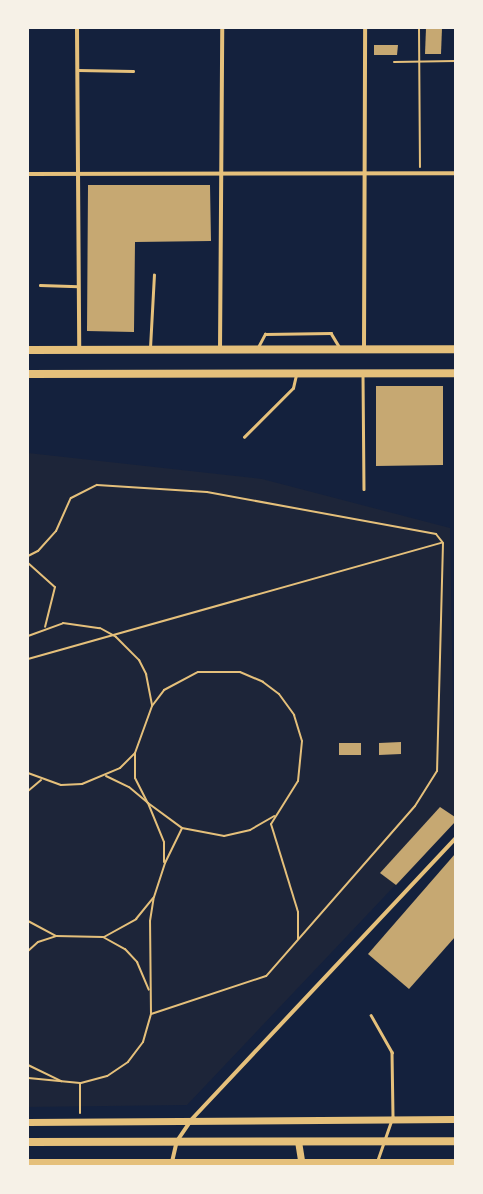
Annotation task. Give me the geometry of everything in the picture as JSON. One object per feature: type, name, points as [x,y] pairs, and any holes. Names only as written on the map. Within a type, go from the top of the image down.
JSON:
[{"type":"main road","points":[[28,350],[455,349]]},
{"type":"main road","points":[[28,374],[455,373]]},
{"type":"main road","points":[[28,1122],[393,1117],[455,1119]]},
{"type":"main road","points":[[28,1142],[177,1140],[455,1142]]},
{"type":"main road","points":[[298,1141],[301,1161]]},
{"type":"main road","points":[[28,1162],[172,1164],[301,1161],[377,1164],[455,1162]]},
{"type":"street","points":[[77,28],[79,350]]},
{"type":"street","points":[[220,350],[222,28]]},
{"type":"street","points":[[364,350],[365,28]]},
{"type":"street","points":[[28,174],[455,173]]},
{"type":"street","points":[[172,1164],[177,1140],[191,1120],[455,839]]},
{"type":"lane","points":[[78,70],[134,71]]},
{"type":"lane","points":[[150,350],[154,275]]},
{"type":"lane","points":[[40,286],[79,286]]},
{"type":"lane","points":[[256,350],[265,334],[331,333],[341,350]]},
{"type":"lane","points":[[244,437],[293,388],[297,373]]},
{"type":"lane","points":[[363,373],[364,489]]},
{"type":"lane","points":[[371,1016],[392,1052],[393,1117],[386,1142],[377,1164]]},
{"type":"path","points":[[419,28],[420,173]]},
{"type":"path","points":[[394,62],[455,61]]},
{"type":"path","points":[[28,556],[38,551],[56,531],[71,498],[97,485],[207,492],[436,534],[442,542],[437,771],[415,806],[266,976],[151,1014]]},
{"type":"path","points":[[28,660],[116,637],[442,542]]},
{"type":"path","points":[[28,564],[55,587],[45,627]]},
{"type":"path","points":[[28,636],[45,627],[82,624],[116,637],[139,660],[146,674],[152,706]]},
{"type":"path","points":[[164,863],[164,842],[136,778],[135,753],[152,706],[164,690],[181,679],[219,669],[246,674],[279,694],[294,715],[302,741],[301,765],[288,799],[275,815],[271,824],[272,837],[290,882],[298,912],[298,939]]},
{"type":"path","points":[[28,773],[41,780],[82,784],[106,776],[135,753]]},
{"type":"path","points":[[106,776],[129,787],[182,828],[224,836],[250,830],[275,815]]},
{"type":"path","points":[[28,791],[41,780]]},
{"type":"path","points":[[28,1078],[80,1083],[107,1076],[128,1062],[143,1042],[151,1014],[150,993],[154,897],[164,863],[182,828]]},
{"type":"path","points":[[103,937],[136,919],[154,897]]},
{"type":"path","points":[[28,921],[56,936]]},
{"type":"path","points":[[28,951],[38,942],[56,936],[103,937],[125,949],[137,962],[150,993]]},
{"type":"path","points":[[28,1065],[60,1081],[80,1083]]},
{"type":"path","points":[[80,1083],[80,1122]]},
{"type":"shaded area","points":[[28,453],[262,479],[450,528],[455,822],[187,1105],[28,1107]]},
{"type":"building","points":[[426,28],[442,28],[441,54],[425,54]]},
{"type":"building","points":[[374,45],[398,45],[397,55],[374,55]]},
{"type":"building","points":[[88,185],[210,185],[211,241],[135,242],[134,332],[87,331]]},
{"type":"building","points":[[376,386],[443,386],[443,465],[376,466]]},
{"type":"building","points":[[401,742],[401,754],[379,755],[379,743]]},
{"type":"building","points":[[339,743],[361,743],[361,755],[339,755]]},
{"type":"building","points":[[440,807],[455,817],[455,822],[396,885],[380,873]]},
{"type":"building","points":[[455,854],[455,937],[409,989],[368,954]]}]
